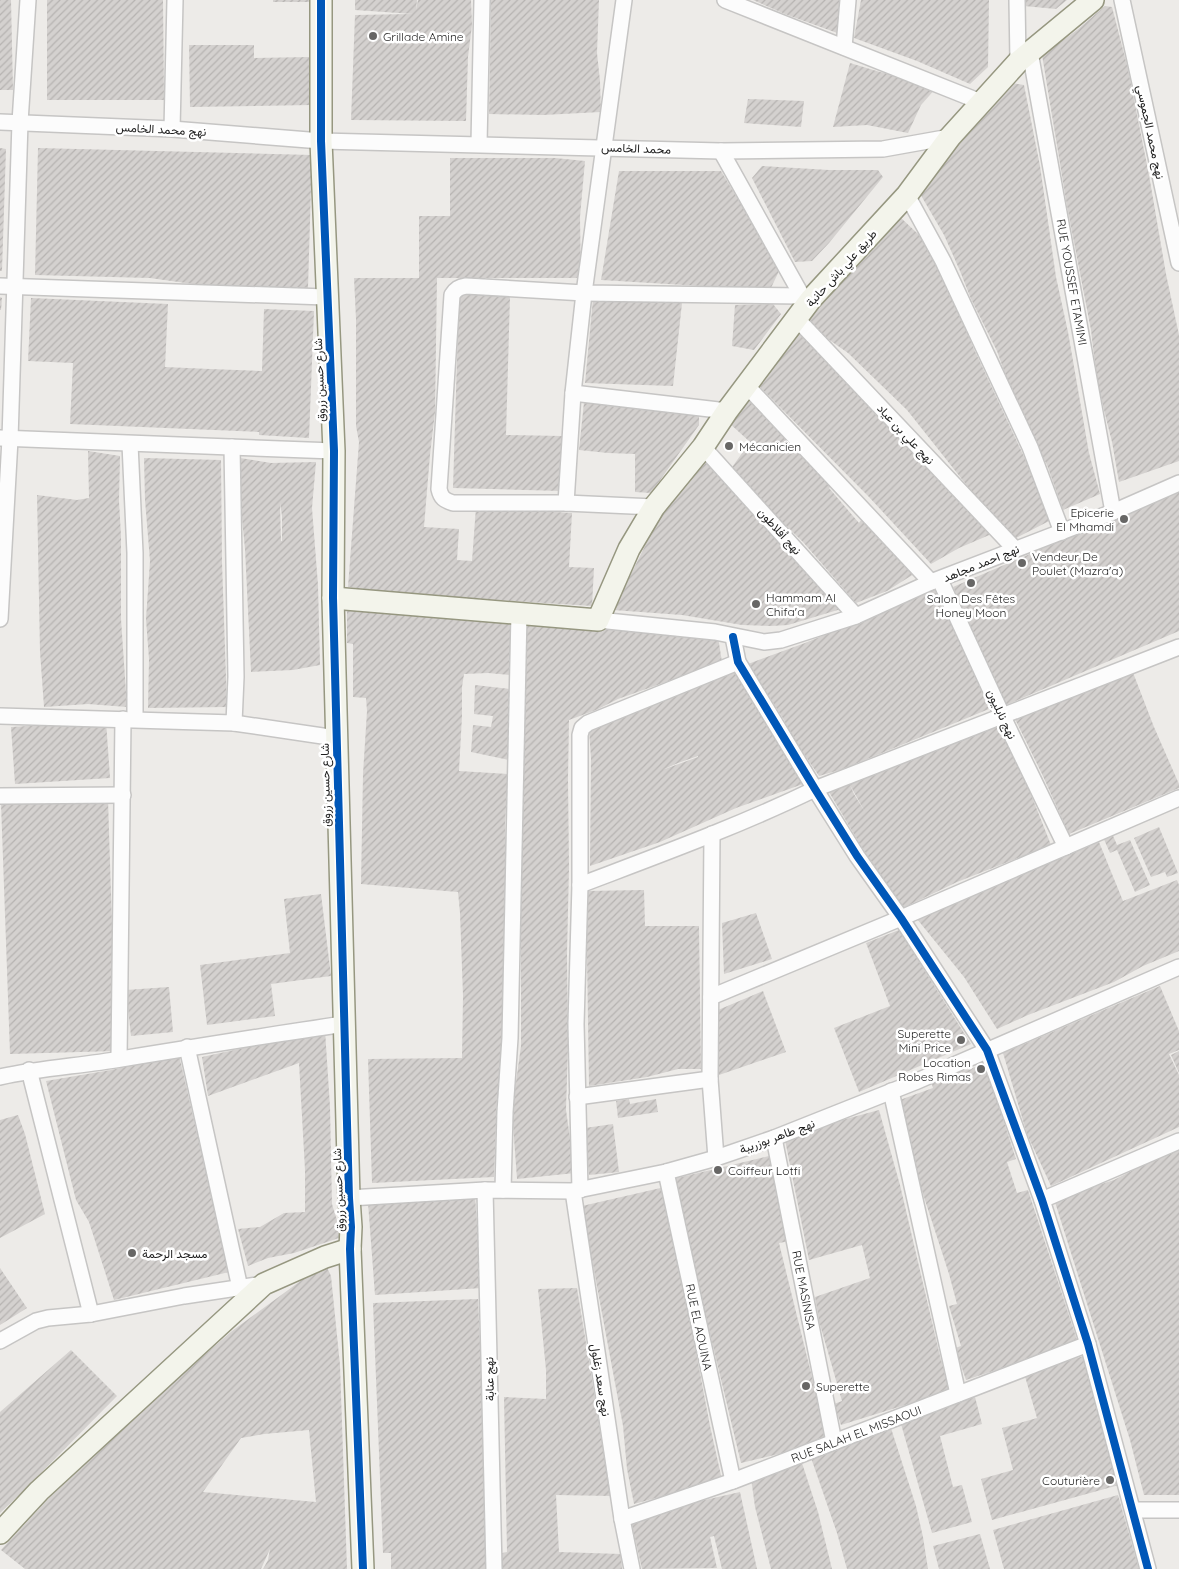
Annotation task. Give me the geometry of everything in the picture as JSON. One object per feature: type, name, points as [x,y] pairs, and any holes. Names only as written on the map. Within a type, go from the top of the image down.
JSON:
[{"type":"street","points":[[0,619],[5,439],[16,287],[20,122],[28,0]]},
{"type":"street","points":[[172,129],[175,0]]},
{"type":"street","name":"شارع حسين زروق","points":[[321,0],[321,141],[326,297],[334,451],[332,598],[351,1227],[350,1249],[363,1569]]},
{"type":"street","points":[[479,144],[482,0]]},
{"type":"street","points":[[566,502],[573,393],[584,293],[624,0]]},
{"type":"street","points":[[725,0],[981,102]]},
{"type":"street","points":[[844,47],[848,0]]},
{"type":"street","name":"RUE YOUSSEF ETAMIMI","points":[[1017,0],[1024,57],[1113,512]]},
{"type":"street","name":"طريق علي باش حانبة","points":[[598,620],[629,549],[654,507],[703,447],[727,411],[797,319],[806,298],[907,195],[950,137],[1024,57],[1093,0]]},
{"type":"street","name":"نهج محمد الجموسي","points":[[1122,0],[1179,264]]},
{"type":"street","name":"نهج محمد الخامس","points":[[0,122],[172,129],[321,141]]},
{"type":"street","name":"محمد الخامس","points":[[321,141],[722,151],[883,150],[950,137]]},
{"type":"street","points":[[722,151],[806,298]]},
{"type":"street","points":[[907,195],[943,261],[1030,447],[1062,532]]},
{"type":"street","points":[[0,286],[326,297]]},
{"type":"street","points":[[654,507],[566,502],[454,502],[444,500],[440,496],[452,295],[454,290],[466,286],[584,293],[806,298]]},
{"type":"street","name":"نهج علي بن عياد","points":[[797,319],[1015,549]]},
{"type":"street","name":"نهج نابليون","points":[[747,386],[935,581],[1066,847]]},
{"type":"street","points":[[573,393],[727,411]]},
{"type":"street","points":[[5,439],[334,451]]},
{"type":"street","points":[[119,1059],[123,795],[129,719],[134,553],[130,444]]},
{"type":"street","points":[[232,447],[236,677],[234,723]]},
{"type":"street","name":"نهج أفلاطون","points":[[703,447],[856,616]]},
{"type":"street","name":"نهج احمد مجاهد","points":[[598,620],[715,632],[764,642],[781,640],[856,616],[935,581],[1113,512],[1179,482]]},
{"type":"street","points":[[332,598],[598,620]]},
{"type":"street","points":[[503,1190],[505,1112],[510,1038],[519,613]]},
{"type":"street","points":[[733,637],[738,662],[815,789],[857,856],[901,918],[987,1050],[1042,1200],[1088,1344],[1148,1569]]},
{"type":"street","points":[[580,885],[712,834],[815,789],[1179,647]]},
{"type":"street","name":"نهج سعد زغلول","points":[[632,1569],[622,1518],[576,1191],[576,1024],[580,885],[579,742],[582,728],[588,723],[738,662]]},
{"type":"street","points":[[0,716],[234,723],[336,738]]},
{"type":"street","points":[[0,796],[123,795]]},
{"type":"street","points":[[711,997],[901,918],[1179,798]]},
{"type":"street","points":[[712,834],[710,1079],[716,1158]]},
{"type":"street","name":"نهج طاهر بوزريبة","points":[[349,1198],[484,1190],[576,1191],[666,1172],[716,1158],[774,1138],[891,1092],[1179,967]]},
{"type":"street","points":[[0,1077],[29,1070],[119,1059],[344,1024]]},
{"type":"street","points":[[187,1047],[240,1288]]},
{"type":"street","points":[[29,1070],[91,1314]]},
{"type":"street","points":[[577,1097],[710,1079]]},
{"type":"street","points":[[891,1092],[958,1394]]},
{"type":"street","name":"RUE MASINISA","points":[[774,1138],[834,1442]]},
{"type":"street","points":[[1042,1200],[1179,1141]]},
{"type":"street","name":"RUE EL AOUINA","points":[[666,1172],[733,1481]]},
{"type":"street","name":"نهج عنابة","points":[[484,1190],[494,1569]]},
{"type":"street","points":[[0,1341],[36,1321],[91,1314],[264,1284],[325,1257],[350,1249]]},
{"type":"street","points":[[0,1533],[39,1492],[264,1284]]},
{"type":"street","name":"RUE SALAH EL MISSAOUI","points":[[622,1518],[733,1481],[1088,1344]]},
{"type":"street","points":[[1133,1510],[1179,1510]]},
{"type":"building","points":[[0,0],[11,0],[13,90],[0,90]]},
{"type":"building","points":[[47,0],[163,0],[164,100],[47,100]]},
{"type":"building","points":[[273,0],[309,0],[309,2],[273,2]]},
{"type":"building","points":[[355,0],[417,0],[416,10],[418,0],[471,0],[472,25],[468,57],[466,121],[351,120],[355,15],[413,14],[355,10]]},
{"type":"building","points":[[491,0],[599,0],[597,53],[601,112],[543,115],[489,114]]},
{"type":"building","points":[[753,0],[843,0],[840,34],[785,14]]},
{"type":"building","points":[[861,0],[989,0],[988,67],[970,84],[917,61],[854,38]]},
{"type":"building","points":[[1024,0],[1067,0],[1056,9],[1024,6]]},
{"type":"building","points":[[1105,6],[1112,7],[1128,69],[1179,335],[1179,461],[1119,482],[1112,442],[1097,382],[1091,330],[1067,206],[1042,55],[1077,30]]},
{"type":"building","points":[[189,45],[254,45],[254,58],[310,57],[311,105],[190,107]]},
{"type":"building","points":[[850,63],[937,87],[921,105],[908,133],[867,125],[833,127]]},
{"type":"building","points":[[1012,83],[1024,85],[1040,166],[1056,277],[1068,332],[1089,453],[1100,494],[1063,510],[1047,465],[1027,427],[997,351],[971,299],[944,235],[919,192],[952,147],[992,108]]},
{"type":"building","points":[[748,99],[804,101],[801,127],[744,123]]},
{"type":"building","points":[[0,148],[6,149],[2,271],[0,271]]},
{"type":"building","points":[[38,148],[312,155],[308,288],[200,285],[150,278],[35,275]]},
{"type":"building","points":[[450,158],[555,158],[585,161],[580,217],[581,278],[437,278],[435,412],[424,527],[459,529],[457,560],[472,561],[476,507],[572,513],[569,567],[594,568],[592,606],[420,595],[348,587],[359,442],[356,426],[354,278],[419,278],[419,216],[450,216]]},
{"type":"building","points":[[762,166],[829,170],[878,170],[883,177],[812,261],[795,262],[752,178]]},
{"type":"building","points":[[619,171],[721,171],[780,269],[770,290],[601,280]]},
{"type":"building","points":[[901,218],[932,247],[974,349],[1053,519],[1016,538],[976,497],[907,410],[848,353],[828,339],[808,321],[837,283],[877,245]]},
{"type":"building","points":[[459,294],[510,296],[506,435],[562,436],[561,491],[453,488]]},
{"type":"building","points":[[0,297],[2,298],[1,310],[0,310]]},
{"type":"building","points":[[31,298],[168,304],[165,367],[262,371],[264,309],[314,311],[309,438],[259,435],[259,432],[70,424],[73,363],[28,361]]},
{"type":"building","points":[[593,299],[682,303],[673,386],[585,383]]},
{"type":"building","points":[[773,304],[781,314],[754,350],[732,346],[735,305]]},
{"type":"building","points":[[800,328],[876,407],[872,411],[994,533],[959,548],[931,564],[869,497],[756,383]]},
{"type":"building","points":[[749,395],[769,417],[767,420],[832,485],[829,488],[859,523],[862,519],[914,574],[887,591],[856,603],[803,542],[769,509],[743,479],[730,470],[750,442],[728,422]]},
{"type":"building","points":[[584,402],[699,410],[699,425],[651,493],[635,492],[635,454],[579,450]]},
{"type":"building","points":[[88,451],[120,456],[121,619],[127,707],[88,704],[44,707],[40,652],[37,495],[77,500],[89,498]]},
{"type":"building","points":[[144,458],[221,460],[227,707],[148,708],[149,659],[146,619],[150,561]]},
{"type":"building","points":[[240,458],[271,463],[316,462],[312,508],[318,585],[320,665],[293,670],[251,672],[245,549],[240,498]],"holes":[[[280,503],[282,541],[281,541]]]},
{"type":"building","points":[[705,458],[841,609],[788,625],[771,626],[742,625],[682,615],[613,610],[651,534],[668,505]]},
{"type":"building","points":[[1179,490],[1179,631],[1004,706],[953,587]]},
{"type":"building","points":[[939,588],[989,709],[843,769],[819,776],[791,735],[784,720],[748,664],[805,643]]},
{"type":"building","points":[[347,606],[511,618],[511,675],[488,673],[464,674],[459,771],[508,774],[505,824],[507,864],[504,947],[506,1028],[502,1095],[497,1096],[494,1177],[372,1183],[368,1059],[462,1058],[463,996],[460,913],[458,892],[361,884],[363,774],[367,711],[366,698],[353,697],[353,644],[347,643]]},
{"type":"building","points":[[526,621],[639,631],[663,635],[718,637],[722,662],[618,699],[569,720],[568,1046],[566,1110],[575,1173],[517,1179],[512,1111],[521,1046],[521,778]]},
{"type":"building","points":[[1132,670],[1179,788],[1069,834],[1014,717]]},
{"type":"building","points":[[736,672],[803,784],[736,808],[660,842],[590,866],[591,758],[589,730],[666,697]],"holes":[[[698,757],[662,770],[678,763]]]},
{"type":"building","points":[[475,685],[510,689],[509,760],[471,752],[473,725],[491,727],[493,716],[474,714]]},
{"type":"building","points":[[106,721],[110,778],[15,784],[11,727]]},
{"type":"building","points":[[1002,721],[1051,845],[957,882],[903,908],[861,846],[829,792],[849,782]]},
{"type":"building","points":[[108,800],[116,1051],[10,1054],[1,803]]},
{"type":"building","points":[[1159,827],[1178,873],[1167,877],[1165,872],[1151,877],[1134,838]]},
{"type":"building","points":[[1111,831],[1117,845],[1130,840],[1150,885],[1135,892],[1117,850],[1110,853],[1102,835]]},
{"type":"building","points":[[1099,842],[1123,901],[1177,880],[1179,885],[1179,951],[1143,966],[1114,982],[997,1029],[964,977],[917,919]]},
{"type":"building","points":[[644,890],[645,926],[699,926],[701,1069],[678,1069],[647,1077],[589,1086],[586,891]]},
{"type":"building","points":[[321,894],[331,976],[271,984],[275,1016],[207,1025],[200,965],[290,953],[284,899]]},
{"type":"building","points":[[756,913],[772,959],[724,974],[722,923]]},
{"type":"building","points":[[899,930],[971,1044],[859,1092],[834,1028],[890,1006],[866,943]]},
{"type":"building","points":[[1160,986],[1179,1031],[1179,1050],[1169,1054],[1179,1075],[1179,1127],[1051,1186],[1027,1134],[1003,1053]]},
{"type":"building","points":[[169,987],[173,1032],[131,1036],[126,990]]},
{"type":"building","points":[[763,991],[786,1052],[719,1075],[718,1010]]},
{"type":"building","points":[[325,1030],[330,1107],[332,1204],[342,1237],[294,1253],[268,1258],[248,1266],[238,1229],[260,1227],[284,1213],[305,1212],[305,1170],[299,1063],[208,1096],[202,1057]]},
{"type":"building","points":[[1179,1051],[1179,1073],[1171,1055]]},
{"type":"building","points":[[179,1055],[229,1272],[114,1300],[89,1222],[76,1200],[46,1081],[111,1070]]},
{"type":"building","points":[[985,1064],[1016,1159],[1007,1162],[1017,1193],[1028,1190],[1078,1343],[966,1380],[955,1348],[961,1346],[949,1306],[957,1304],[910,1154],[897,1101],[933,1088],[931,1081]]},
{"type":"building","points":[[629,1099],[630,1104],[656,1099],[658,1112],[618,1118],[616,1101]]},
{"type":"building","points":[[879,1110],[900,1185],[950,1391],[841,1425],[834,1404],[842,1401],[819,1321],[815,1297],[870,1278],[862,1245],[809,1260],[785,1140],[820,1126]]},
{"type":"building","points":[[18,1115],[25,1134],[45,1214],[0,1238],[0,1120]]},
{"type":"building","points":[[613,1124],[619,1172],[589,1175],[585,1128]]},
{"type":"building","points":[[1179,1146],[1179,1495],[1144,1495],[1130,1440],[1054,1199],[1114,1180]]},
{"type":"building","points":[[769,1156],[790,1241],[779,1243],[828,1442],[741,1463],[673,1179]]},
{"type":"building","points":[[665,1187],[722,1480],[634,1504],[627,1469],[623,1426],[582,1206]]},
{"type":"building","points":[[475,1196],[482,1288],[375,1295],[368,1203]]},
{"type":"building","points":[[325,1263],[331,1276],[340,1365],[347,1569],[263,1569],[268,1560],[270,1549],[261,1569],[25,1569],[1,1550],[51,1496],[169,1386],[232,1331]],"holes":[[[309,1430],[316,1502],[203,1492],[241,1438]]]},
{"type":"building","points":[[0,1268],[27,1308],[0,1325]]},
{"type":"building","points":[[577,1288],[611,1496],[556,1495],[559,1552],[621,1554],[622,1569],[501,1569],[502,1553],[507,1552],[504,1397],[546,1399],[546,1370],[538,1289]]},
{"type":"building","points":[[478,1299],[490,1569],[391,1569],[391,1553],[383,1553],[373,1303]]},
{"type":"building","points":[[71,1350],[117,1396],[0,1513],[0,1412]]},
{"type":"building","points":[[1084,1356],[1119,1485],[992,1520],[981,1479],[1013,1470],[1002,1428],[1037,1418],[1024,1373]]},
{"type":"building","points":[[975,1397],[982,1424],[940,1436],[953,1487],[962,1485],[972,1522],[932,1533],[899,1417]]},
{"type":"building","points":[[890,1425],[916,1506],[928,1569],[847,1569],[837,1533],[810,1455]]},
{"type":"building","points":[[801,1460],[818,1512],[832,1569],[771,1569],[755,1507],[751,1478]]},
{"type":"building","points":[[740,1492],[757,1569],[722,1569],[714,1536],[710,1537],[717,1568],[642,1569],[630,1517]]},
{"type":"building","points":[[1118,1495],[1139,1569],[1004,1569],[993,1530]]},
{"type":"building","points":[[980,1534],[990,1569],[939,1569],[933,1546]]},
{"type":"cycle path","points":[[321,0],[321,141],[334,451],[333,598],[351,1227],[350,1249],[363,1569]]},
{"type":"cycle path","points":[[733,637],[738,662],[815,789],[857,856],[901,918],[987,1050],[1042,1200],[1088,1344],[1148,1569]]},
{"type":"place","name":"Grillade Amine","points":[[373,36]]},
{"type":"place","name":"Mécanicien","points":[[729,446]]},
{"type":"place","name":"Epicerie El Mhamdi","points":[[1124,519]]},
{"type":"place","name":"Vendeur De Poulet (Mazra'a)","points":[[1022,563]]},
{"type":"place","name":"Salon Des Fêtes Honey Moon","points":[[971,583]]},
{"type":"place","name":"Hammam Al Chifa'a","points":[[756,604]]},
{"type":"place","name":"Superette Mini Price","points":[[961,1040]]},
{"type":"place","name":"Location Robes Rimas","points":[[981,1069]]},
{"type":"place","name":"Coiffeur Lotfi","points":[[718,1170]]},
{"type":"place","name":"مسجد الرحمة","points":[[132,1253]]},
{"type":"place","name":"Superette","points":[[806,1386]]},
{"type":"place","name":"Couturière","points":[[1110,1480]]}]
